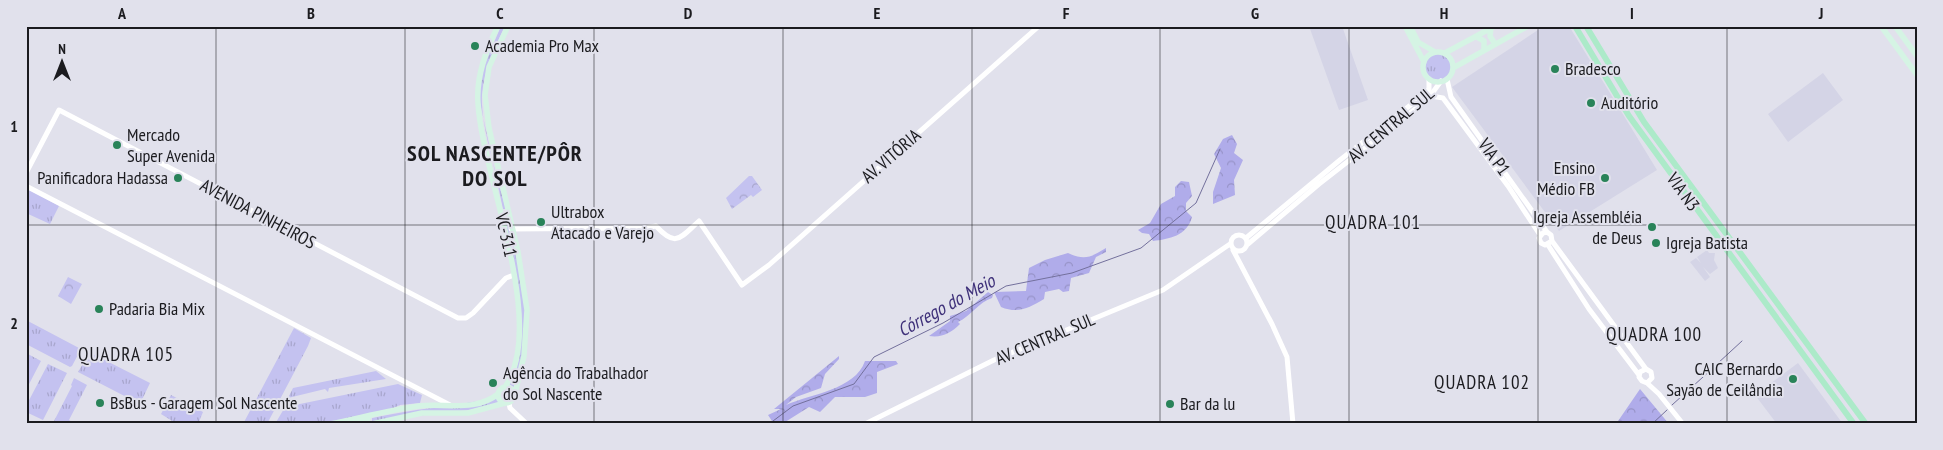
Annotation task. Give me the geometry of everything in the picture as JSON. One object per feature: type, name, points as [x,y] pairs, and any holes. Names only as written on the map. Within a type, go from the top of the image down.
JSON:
[{"type":"main road","name":"VC-311","points":[[498,26],[481,70],[478,103],[502,223],[511,253],[514,275],[519,330],[514,368],[505,387]]},
{"type":"main road","name":"VC-311","points":[[508,26],[489,67],[485,94],[487,119],[518,252],[527,310],[524,356],[514,393]]},
{"type":"main road","points":[[1404,26],[1424,62],[1424,71],[1429,79],[1444,80],[1453,68],[1528,26]]},
{"type":"main road","points":[[1410,26],[1418,42],[1435,52]]},
{"type":"main road","name":"VIA N3","points":[[1575,26],[1627,113],[1854,424]]},
{"type":"main road","points":[[1586,26],[1629,98],[1660,144]]},
{"type":"main road","points":[[1881,26],[1917,74]]},
{"type":"main road","points":[[1895,26],[1917,56]]},
{"type":"main road","points":[[1424,62],[1429,54],[1435,52],[1445,53],[1493,27]]},
{"type":"main road","points":[[1493,27],[1490,36],[1495,44]]},
{"type":"main road","points":[[1477,37],[1484,42],[1484,50]]},
{"type":"main road","points":[[1445,53],[1452,59],[1453,68]]},
{"type":"main road","points":[[1598,66],[1623,102],[1628,102],[1629,98]]},
{"type":"main road","points":[[1627,113],[1629,108],[1633,109],[1648,131],[1660,144]]},
{"type":"main road","name":"VIA N3","points":[[1660,144],[1845,395],[1864,424]]},
{"type":"main road","points":[[500,211],[507,209]]},
{"type":"main road","points":[[502,223],[511,226]]},
{"type":"main road","points":[[1721,244],[1751,280],[1756,280],[1756,275]]},
{"type":"main road","points":[[1756,291],[1757,286],[1762,286],[1790,320]]},
{"type":"main road","points":[[1813,369],[1824,378],[1839,399],[1844,399],[1845,395]]},
{"type":"main road","points":[[330,424],[418,406],[482,403],[491,400],[505,387],[510,387],[514,393],[514,398],[507,403],[468,413],[422,413],[372,424]]},
{"type":"main road","points":[[498,394],[499,399],[507,403]]},
{"type":"main road","points":[[1844,410],[1844,406],[1849,405],[1864,424]]},
{"type":"main road","points":[[356,424],[367,421],[368,418],[366,417]]},
{"type":"street","name":"AV. VITÓRIA","points":[[511,226],[644,228],[656,226],[668,238],[673,240],[681,237],[699,221],[742,285],[769,265],[1038,26]]},
{"type":"street","name":"AV. CENTRAL SUL","points":[[1234,250],[1231,239],[1236,235],[1246,238],[1426,93],[1429,89],[1429,79]]},
{"type":"street","name":"AV. CENTRAL SUL","points":[[865,424],[994,360],[1163,290],[1223,250],[1234,250],[1248,244],[1431,96],[1444,80]]},
{"type":"street","name":"VIA P1","points":[[1444,80],[1451,97],[1546,232],[1551,235],[1550,243],[1589,309],[1639,374],[1640,380],[1659,394],[1683,424]]},
{"type":"street","name":"VIA P1","points":[[1431,96],[1443,98],[1540,235],[1540,243],[1550,243]]},
{"type":"street","name":"AVENIDA PINHEIROS","points":[[26,173],[59,110],[458,318],[469,316],[506,278],[514,275]]},
{"type":"street","points":[[1464,126],[1468,127],[1469,122]]},
{"type":"street","points":[[1471,136],[1473,133],[1477,133]]},
{"type":"street","points":[[26,186],[450,406]]},
{"type":"street","points":[[1540,235],[1546,232]]},
{"type":"street","points":[[1246,238],[1248,244]]},
{"type":"street","name":"VIA P1","points":[[1550,243],[1646,369],[1651,372],[1659,394]]},
{"type":"street","points":[[1234,250],[1287,357],[1292,424]]},
{"type":"street","points":[[1639,374],[1646,369]]},
{"type":"street","points":[[1646,383],[1652,378]]},
{"type":"street","points":[[418,406],[425,401],[424,393]]},
{"type":"street","points":[[507,403],[527,424]]},
{"type":"shaded area","points":[[1309,26],[1342,26],[1368,100],[1339,110]]},
{"type":"shaded area","points":[[1544,26],[1569,26],[1657,170],[1559,231],[1452,87]]},
{"type":"shaded area","points":[[1823,73],[1843,100],[1788,142],[1768,114]]},
{"type":"shaded area","points":[[1707,250],[1709,253],[1715,253],[1714,260],[1718,268],[1710,274],[1703,267],[1710,277],[1705,281],[1690,262],[1696,258],[1701,263],[1697,257]]},
{"type":"shaded area","name":"CAIC Bernardo Sayão de Ceilândia","points":[[1798,363],[1843,424],[1777,424],[1755,395]]},
{"type":"green space","points":[[501,26],[505,26],[487,68],[482,95],[484,119],[479,98],[481,73]]},
{"type":"green space","points":[[1438,54],[1447,58],[1451,67],[1447,76],[1438,80],[1429,76],[1425,67],[1429,58]]},
{"type":"green space","points":[[1232,135],[1237,144],[1234,153],[1243,160],[1234,180],[1235,195],[1213,204],[1213,192],[1221,168],[1214,154],[1223,139]]},
{"type":"green space","points":[[492,159],[494,167],[506,209],[503,209]]},
{"type":"green space","points":[[749,176],[752,176],[762,190],[753,197],[751,195],[732,209],[726,198]]},
{"type":"green space","points":[[1181,181],[1189,182],[1192,196],[1186,203],[1186,211],[1192,217],[1190,223],[1177,235],[1153,241],[1149,234],[1138,230],[1150,223],[1161,204],[1175,196],[1175,187]]},
{"type":"green space","points":[[26,188],[59,206],[50,224],[26,213]]},
{"type":"green space","points":[[507,223],[516,254],[526,318],[524,350],[514,387],[509,384],[516,369],[520,351],[521,329],[517,282],[514,260],[505,224]]},
{"type":"green space","points":[[1106,248],[1106,252],[1096,257],[1089,273],[1071,278],[1069,291],[1063,292],[1059,289],[1045,292],[1044,299],[1023,309],[1013,310],[1001,307],[994,292],[1026,291],[1029,268],[1045,260],[1068,253],[1079,257],[1088,257]]},
{"type":"green space","points":[[68,277],[82,284],[71,304],[58,296]]},
{"type":"green space","points":[[988,292],[993,295],[992,298],[958,322],[960,324],[953,330],[942,335],[929,336],[950,321],[950,316],[966,311]]},
{"type":"green space","points":[[26,320],[81,349],[72,366],[70,367],[26,344]]},
{"type":"green space","points":[[294,328],[311,338],[267,424],[243,424]]},
{"type":"green space","points":[[87,351],[150,383],[140,404],[78,372],[87,357]]},
{"type":"green space","points":[[26,353],[41,361],[26,390]]},
{"type":"green space","points":[[839,356],[839,359],[825,374],[821,388],[796,397],[786,405],[842,385],[860,371],[865,361],[896,361],[898,364],[877,372],[877,393],[865,397],[835,397],[820,412],[809,407],[782,424],[774,424],[768,415],[781,409],[774,409]]},
{"type":"green space","points":[[48,364],[67,373],[43,420],[26,412],[26,406]]},
{"type":"green space","points":[[376,371],[386,379],[329,388],[328,392],[325,389],[288,398],[293,388]]},
{"type":"green space","points":[[74,378],[87,385],[69,420],[75,424],[50,424],[54,421],[72,386]]},
{"type":"green space","points":[[398,384],[422,395],[420,403],[400,405],[391,409],[320,424],[275,424],[285,407]]},
{"type":"green space","points":[[1640,389],[1669,424],[1616,424]]},
{"type":"green space","points":[[171,395],[203,412],[198,424],[177,424],[161,414]]},
{"type":"green space","points":[[496,398],[500,403],[469,410],[372,421],[372,418],[387,415]]},
{"type":"waterway","name":"Córrego do Meio","points":[[773,421],[793,406],[854,384],[874,357],[943,323],[1006,286],[1072,273],[1141,248],[1196,203],[1220,149]]},
{"type":"waterway","points":[[1717,364],[1742,341]]},
{"type":"waterway","points":[[1672,405],[1713,368]]},
{"type":"waterway","points":[[1652,424],[1667,410]]},
{"type":"place","name":"Academia Pro Max","points":[[475,46]]},
{"type":"place","name":"Bradesco","points":[[1555,69]]},
{"type":"place","name":"Auditório","points":[[1591,103]]},
{"type":"place","name":"Mercado Super Avenida","points":[[117,145]]},
{"type":"place","name":"Panificadora Hadassa","points":[[178,178]]},
{"type":"place","name":"Ensino Médio FB","points":[[1605,178]]},
{"type":"place","name":"Ultrabox Atacado e Varejo","points":[[541,222]]},
{"type":"place","name":"Igreja Assembléia de Deus","points":[[1652,227]]},
{"type":"place","name":"Igreja Batista","points":[[1656,243]]},
{"type":"place","name":"Padaria Bia Mix","points":[[99,309]]},
{"type":"place","name":"CAIC Bernardo Sayão de Ceilândia","points":[[1793,379]]},
{"type":"place","name":"Agência do Trabalhador do Sol Nascente","points":[[493,383]]},
{"type":"place","name":"BsBus - Garagem Sol Nascente","points":[[100,403]]},
{"type":"place","name":"Bar da lu","points":[[1170,404]]},
{"type":"district","name":"SOL NASCENTE/PÔR DO SOL","points":[[495,166]]},
{"type":"district","name":"QUADRA 101","points":[[1373,222]]},
{"type":"district","name":"QUADRA 100","points":[[1654,334]]},
{"type":"district","name":"QUADRA 105","points":[[126,354]]},
{"type":"district","name":"QUADRA 102","points":[[1482,382]]}]
